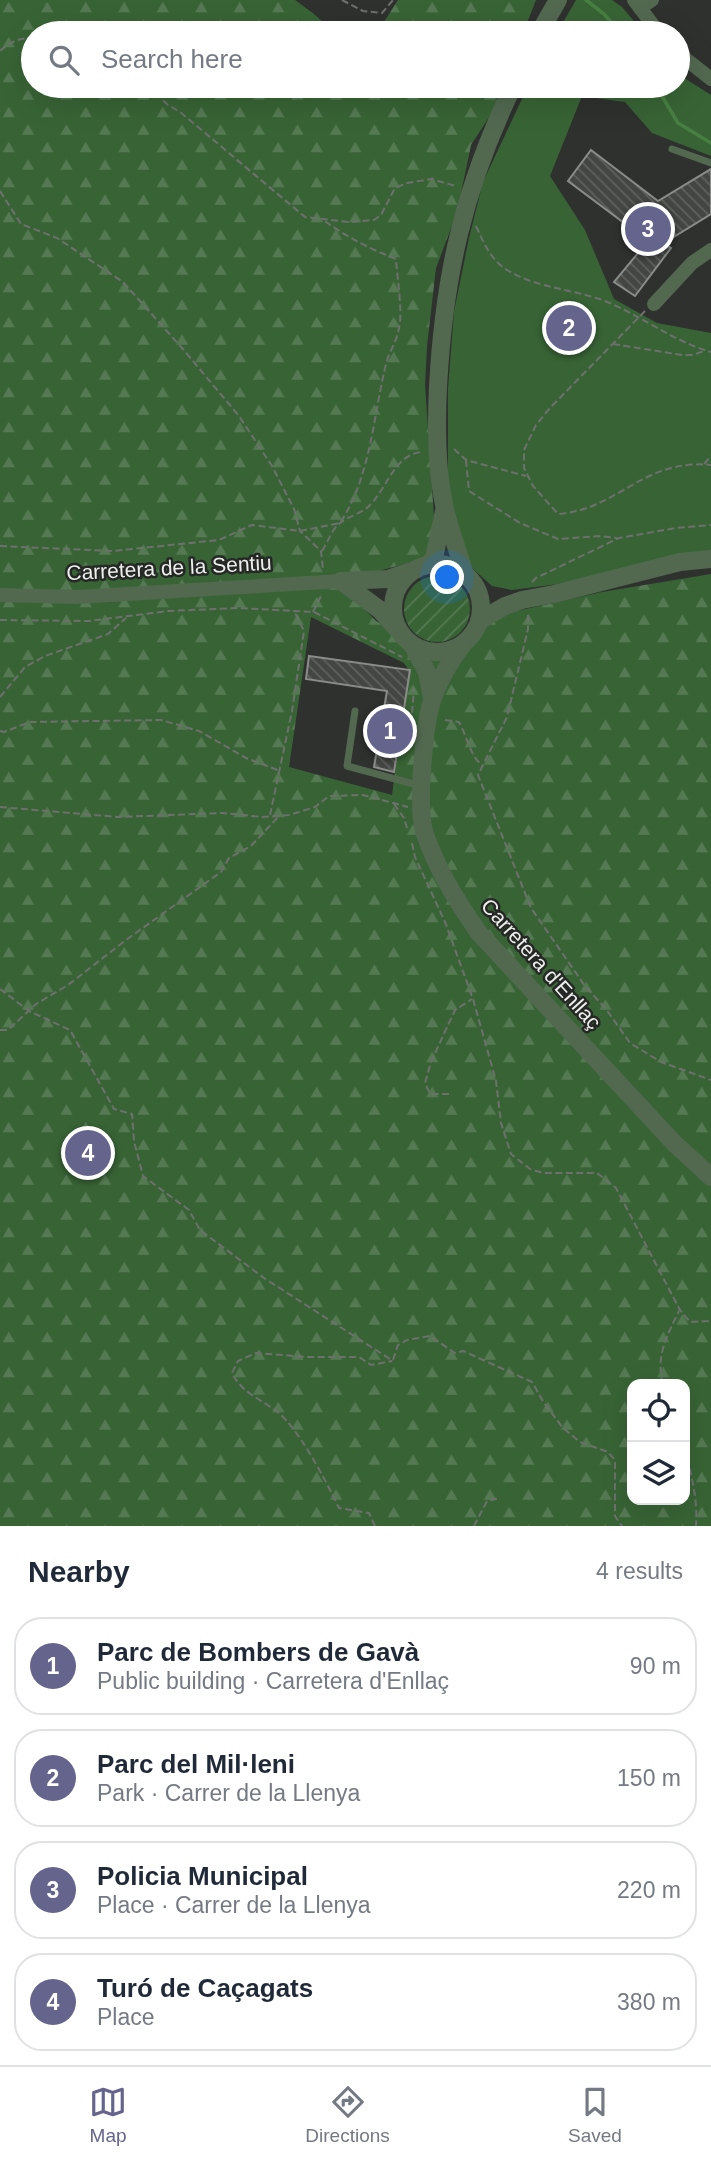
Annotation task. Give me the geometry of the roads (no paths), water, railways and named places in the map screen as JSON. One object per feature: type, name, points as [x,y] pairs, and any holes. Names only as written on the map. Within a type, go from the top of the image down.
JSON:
[{"type":"street","points":[[546,21],[558,0]]},
{"type":"street","points":[[642,3],[652,21]]},
{"type":"street","points":[[690,62],[711,79]]},
{"type":"street","points":[[444,508],[434,558],[404,579],[396,590],[393,603],[393,617],[412,653],[451,650],[463,644],[473,634],[479,621],[479,596],[470,580],[444,508],[436,425],[441,328],[453,254],[466,203],[491,132],[507,98]]},
{"type":"street","points":[[653,304],[692,263],[711,250]]},
{"type":"street","points":[[479,621],[505,606],[526,599],[680,562],[711,559]]},
{"type":"street","points":[[421,567],[441,564],[454,568],[489,594],[526,599]]},
{"type":"street","name":"Carretera de la Sentiu","points":[[0,595],[77,597],[388,579],[421,567]]},
{"type":"street","points":[[332,582],[380,610],[398,629]]},
{"type":"street","name":"Carretera d'Enllaç","points":[[463,644],[447,667],[432,698],[425,747],[422,792],[424,832],[438,866],[459,906],[479,933],[674,1143],[711,1177]]},
{"type":"street","name":"Carretera d'Enllaç","points":[[412,653],[427,672],[432,698]]},
{"type":"lane","points":[[672,149],[711,163]]},
{"type":"lane","points":[[355,711],[347,766],[422,792]]},
{"type":"waterway","points":[[586,0],[610,21]]},
{"type":"waterway","points":[[663,98],[678,123],[711,143]]},
{"type":"place","name":"Policia Municipal","points":[[648,229]]},
{"type":"place","name":"Parc del Mil·leni","points":[[569,328]]},
{"type":"place","name":"Parc de Bombers de Gavà","points":[[390,731]]},
{"type":"place","name":"Turó de Caçagats","points":[[88,1153]]}]
